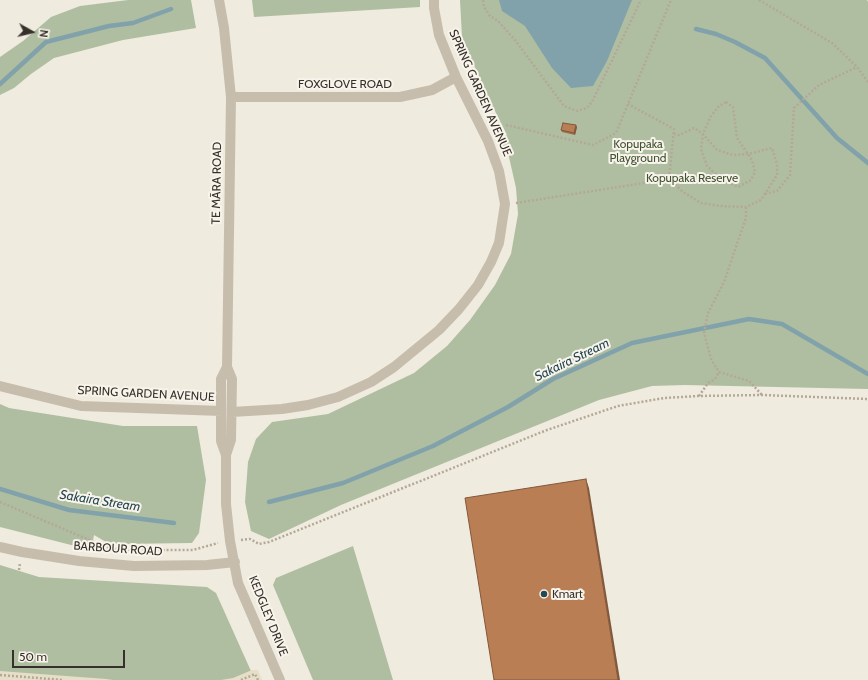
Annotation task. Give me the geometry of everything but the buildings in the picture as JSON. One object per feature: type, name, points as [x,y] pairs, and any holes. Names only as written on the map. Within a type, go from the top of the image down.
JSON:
[{"type":"street","name":"TE MĀRA ROAD","points":[[219,0],[224,28],[231,97],[227,367],[222,379],[221,411],[222,442],[226,455],[226,504],[235,562]]},
{"type":"street","name":"SPRING GARDEN AVENUE","points":[[232,412],[282,409],[308,405],[338,397],[371,382],[394,367],[439,330],[459,309],[478,285],[491,262],[499,243],[505,204],[499,171],[488,141],[456,78],[439,35],[434,0]]},
{"type":"street","name":"FOXGLOVE ROAD","points":[[231,97],[400,97],[432,90],[456,78]]},
{"type":"street","name":"TE MĀRA ROAD","points":[[226,455],[231,440],[232,412],[232,379],[227,367]]},
{"type":"street","name":"SPRING GARDEN AVENUE","points":[[0,386],[81,406],[221,411]]},
{"type":"street","name":"BARBOUR ROAD","points":[[0,547],[79,561],[134,566],[207,565],[235,562]]},
{"type":"street","name":"KEDGLEY DRIVE","points":[[235,562],[238,583],[280,680]]},
{"type":"path","points":[[483,0],[484,7],[490,16],[498,21],[515,40],[564,106],[577,111],[587,108],[592,102],[641,0]]},
{"type":"path","points":[[506,125],[593,145],[616,133],[671,0]]},
{"type":"path","points":[[759,0],[832,43],[857,67],[868,82]]},
{"type":"path","points":[[764,195],[777,191],[790,175],[794,108],[817,86],[857,67]]},
{"type":"path","points":[[726,102],[733,107],[737,138],[754,166],[754,176],[746,184],[738,187],[729,184],[707,166],[701,149],[703,134],[714,111],[726,102]]},
{"type":"path","points":[[628,104],[674,129],[669,179]]},
{"type":"path","points":[[669,179],[683,192],[701,202],[720,206],[746,207],[761,200],[777,175],[777,164],[772,148],[748,154],[726,154],[712,146],[703,134],[694,128],[679,135],[674,134]]},
{"type":"path","points":[[514,203],[669,179]]},
{"type":"path","points":[[746,207],[746,218],[724,282],[708,312],[704,333],[710,357],[719,372],[749,381],[762,395]]},
{"type":"path","points":[[700,396],[708,383],[715,379],[719,372]]},
{"type":"path","points":[[245,540],[250,539],[260,544],[269,542],[547,430],[618,406],[664,398],[700,396],[762,395],[868,399]]},
{"type":"path","points":[[0,502],[106,547],[122,550],[192,550],[211,544]]},
{"type":"path","points":[[241,680],[255,674],[258,680]]},
{"type":"path","points":[[0,675],[63,680]]},
{"type":"green space","points":[[128,0],[191,0],[196,28],[123,40],[54,58],[14,88],[0,95],[0,57],[23,41],[51,17],[80,6]]},
{"type":"green space","points":[[252,0],[420,0],[420,7],[254,17]]},
{"type":"green space","name":"Kopupaka Reserve","points":[[460,0],[867,0],[868,389],[685,385],[652,386],[599,400],[341,505],[269,539],[251,531],[245,502],[248,462],[256,439],[272,422],[328,414],[414,373],[447,346],[470,320],[495,285],[511,254],[518,214],[516,188],[509,157],[500,139],[507,135],[485,91],[462,37]]},
{"type":"green space","points":[[0,404],[9,408],[123,426],[197,426],[206,480],[199,533],[192,543],[119,544],[106,542],[94,535],[91,550],[0,527]]},
{"type":"green space","points":[[353,546],[393,680],[313,680],[273,585],[276,578]]},
{"type":"green space","points":[[0,565],[39,577],[207,587],[216,593],[255,680],[0,680]]},
{"type":"shaded area","points":[[252,670],[258,670],[262,680],[221,680],[233,678]]},
{"type":"shaded area","points":[[0,671],[106,679],[113,680],[0,680]]},
{"type":"water","points":[[499,0],[632,0],[607,61],[593,86],[571,88],[552,68],[525,26],[502,11]]},
{"type":"waterway","points":[[0,84],[46,42],[109,26],[133,23],[171,9]]},
{"type":"waterway","points":[[696,29],[716,34],[765,58],[837,138],[868,163]]},
{"type":"waterway","name":"Sakaira Stream","points":[[269,502],[343,483],[433,446],[508,407],[553,379],[632,343],[749,319],[782,324],[868,374]]},
{"type":"waterway","name":"Sakaira Stream","points":[[0,489],[69,510],[174,523]]},
{"type":"place","name":"Kmart","points":[[544,594]]},
{"type":"park label","name":"Kopupaka Playground","points":[[638,151]]}]
